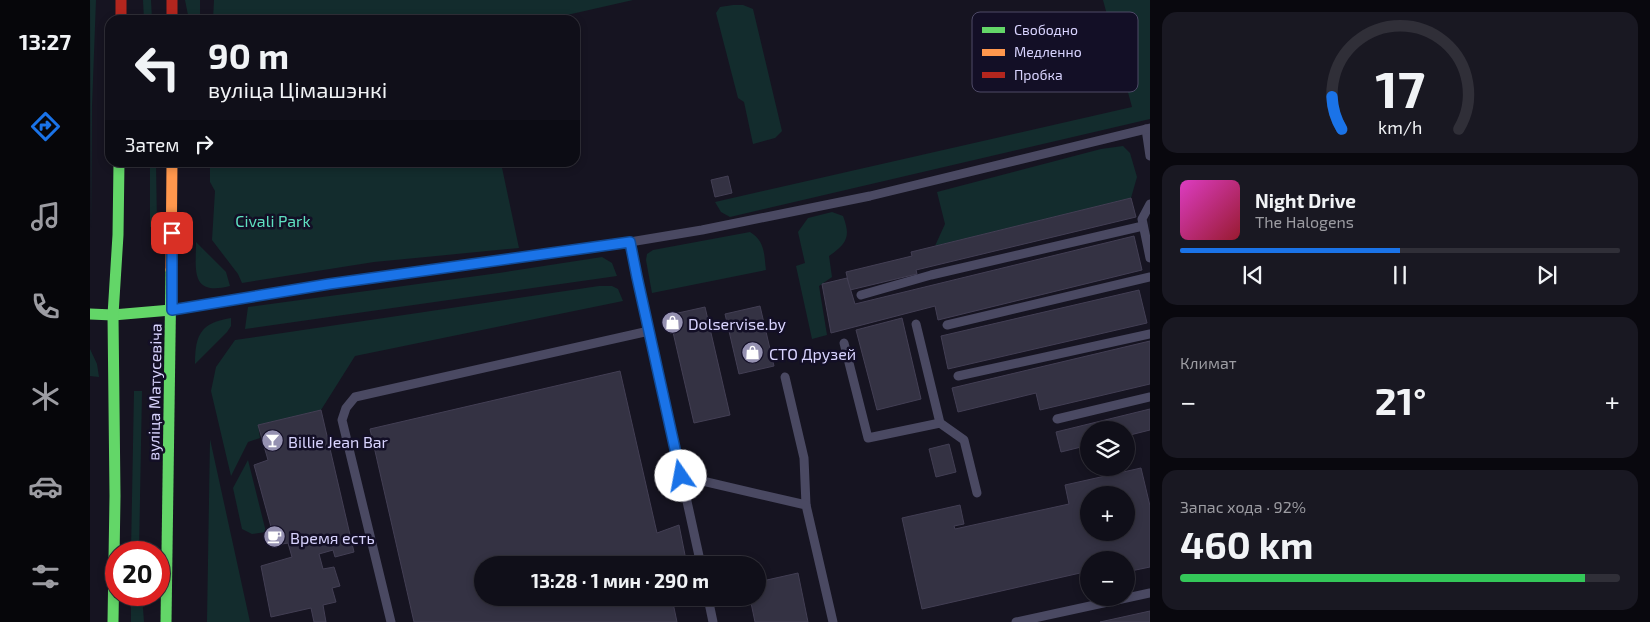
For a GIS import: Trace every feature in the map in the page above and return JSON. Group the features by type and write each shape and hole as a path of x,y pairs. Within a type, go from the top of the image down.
{"main road":[{"path":"121,0 121,15"},
{"path":"172,0 172,15"},
{"path":"113,622 115,496 113,315 118,235 119,167"},
{"name":"вуліца Матусевіча","path":"166,622 172,310 172,167"},
{"path":"90,314 113,315 172,310"}],"lane":[{"path":"172,310 329,284 630,242 702,230 870,196 1148,129 1150,156"},
{"path":"1150,204 1142,219 1150,258"},
{"path":"861,295 931,275 1143,226"},
{"path":"630,242 698,556"},
{"path":"947,325 1150,278"},
{"path":"916,324 940,423 964,440 977,492"},
{"path":"391,622 342,420 346,408 354,397 649,331"},
{"path":"958,376 1150,334"},
{"path":"844,344 868,438 940,423"},
{"path":"784,377 804,458 806,505 833,622"},
{"path":"1057,419 1150,397"},
{"path":"681,476 806,505"},
{"path":"1016,622 1150,593"},
{"path":"710,606 713,622"}],"green space":[{"path":"90,0 96,0 92,106 91,228"},
{"path":"143,0 151,0 152,15 144,15"},
{"path":"185,0 200,0 200,15 188,15"},
{"path":"214,0 633,0 567,15 213,15"},
{"path":"1103,0 1150,0 1150,119 730,217 721,212 715,202 1132,107 1128,92 1138,92 1138,12 1106,12"},
{"path":"743,5 753,9 782,131 775,138 753,144 744,102 738,98 716,13 720,7"},
{"path":"1123,146 1130,153 1137,177 1131,198 935,246 945,224 937,192 1101,149"},
{"path":"150,167 156,167 157,227 150,227"},
{"name":"Civali Park","path":"210,167 502,167 519,248 374,262 242,283 238,274 212,240 215,191 210,182"},
{"path":"832,212 843,216 847,234 840,247 829,256 832,277 819,286 827,335 812,339 796,266 805,263 798,232 808,218"},
{"path":"750,232 759,239 764,253 766,270 652,293 646,260 647,254 653,250"},
{"path":"196,242 226,272 230,286 217,288 202,284 196,271"},
{"path":"602,257 612,263 617,276 245,329 248,307"},
{"path":"599,286 612,286 618,289 623,301 355,356 321,410 258,425 260,438 248,442 231,476 211,391 216,367 235,340"},
{"path":"231,318 231,326 227,332 195,364 196,345 202,332 213,323"},
{"path":"90,349 97,364 99,377 90,376"},
{"path":"134,391 142,391 139,541 131,541"},
{"path":"210,439 250,622 207,622"},
{"path":"248,460 266,532 252,534 242,529 233,488"},
{"path":"131,606 143,606 144,622 131,622"}],"building":[{"path":"728,176 732,193 715,197 711,180"},
{"path":"1131,198 1136,217 916,270 917,274 850,290 846,272 912,256 911,252"},
{"path":"1134,236 1142,270 938,320 935,306 831,333 822,284 847,278 855,304"},
{"path":"1139,290 1147,323 948,369 941,336"},
{"path":"760,306 774,366 739,374 725,314"},
{"path":"705,307 730,415 694,423 669,315"},
{"path":"902,318 921,399 877,410 856,330"},
{"path":"1150,341 1150,384 1040,410 1036,393 958,412 952,388"},
{"path":"620,371 657,533 679,525 685,556 474,556 474,606 674,606 677,622 414,622 370,429"},
{"path":"1150,409 1150,430 1135,434 1135,421 1101,421"},
{"path":"321,410 354,552 335,557 333,550 319,554 323,569 334,567 340,586 332,588 336,602 323,605 326,622 314,622 311,608 271,617 261,566 292,557 288,543 276,545 254,465 268,460 258,425"},
{"path":"1080,426 1080,447 1061,452 1056,432"},
{"path":"949,444 956,472 936,477 929,449"},
{"path":"1141,468 1150,506 1150,567 1135,570 1135,551 1080,551 1080,573 922,609 902,518 960,505 964,524 954,526 955,529 1069,504 1065,485 1105,476 1135,476 1135,469"},
{"path":"798,573 808,622 755,622 752,606 766,606 766,580"},
{"path":"1150,611 1150,622 1100,622"}],"traffic: fast":[{"path":"113,622 115,496 113,315 118,235 119,167"},
{"path":"166,622 171,270"},
{"path":"90,314 113,315 171,310"}],"traffic: slow":[{"path":"171,270 172,167"}],"traffic: jam":[{"path":"121,0 121,15"},
{"path":"172,0 172,15"}],"place":[{"name":"Dolservise.by","path":"672,323"},
{"name":"СТО Друзей","path":"753,353"},
{"name":"Billie Jean Bar","path":"272,441"},
{"name":"Время есть","path":"274,537"}],"route":[{"path":"172,233 172,310 329,284 630,242 681,476"}]}
